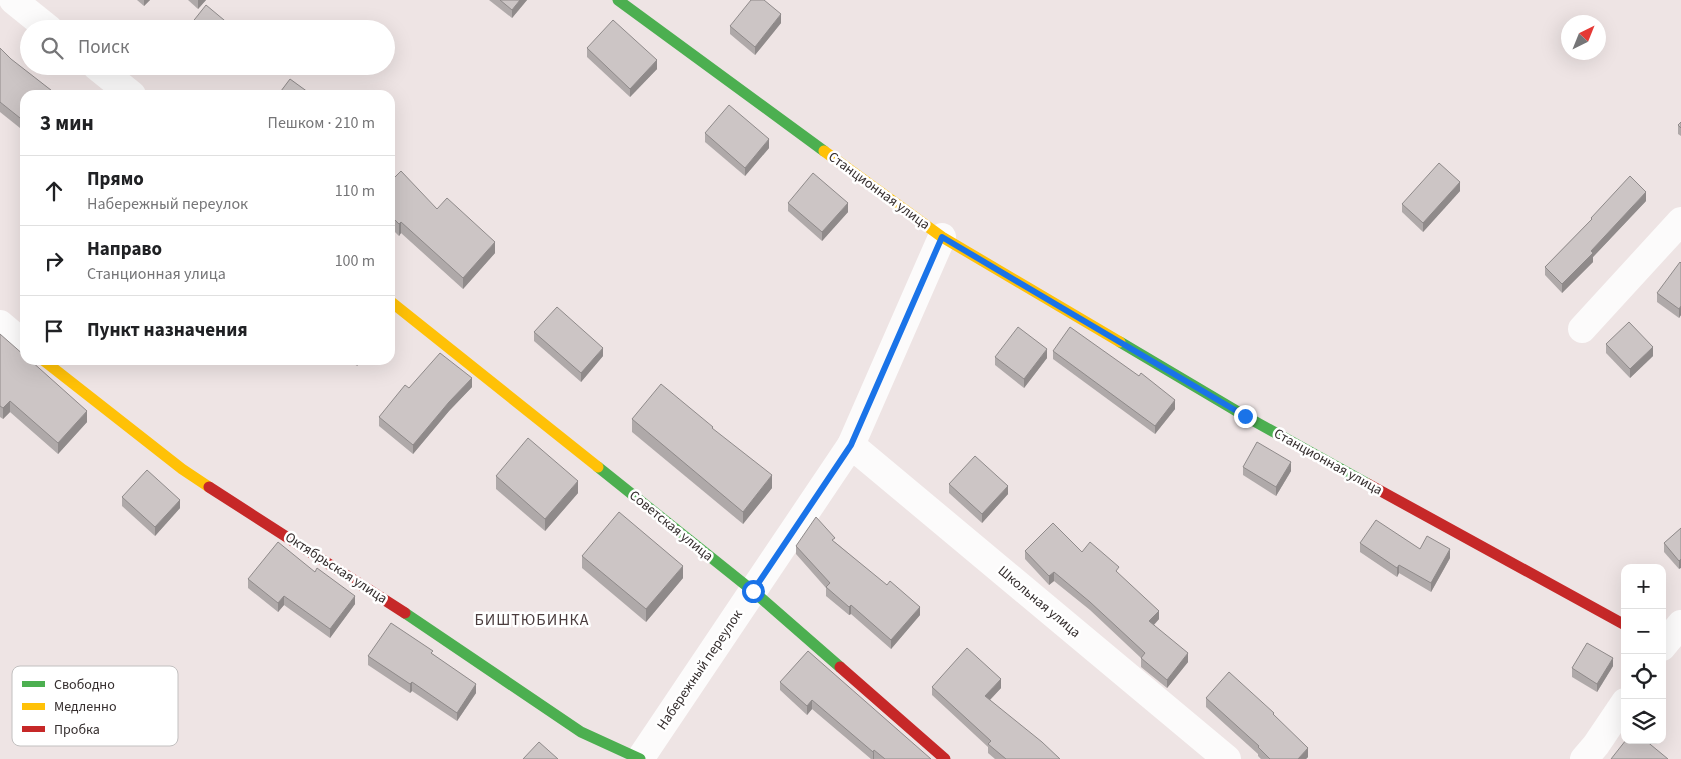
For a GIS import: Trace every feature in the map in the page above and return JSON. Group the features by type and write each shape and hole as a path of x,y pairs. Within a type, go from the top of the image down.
{"street":[{"path":"13,0 38,20"},
{"name":"Станционная улица","path":"618,0 942,237 1245,416 1621,623"},
{"path":"107,75 126,90"},
{"path":"1582,329 1681,221"},
{"name":"Набережный переулок","path":"640,759 851,445 942,237"},
{"name":"Советская улица","path":"395,305 753,591 945,759"},
{"path":"0,324 20,341"},
{"name":"Октябрьская улица","path":"49,365 182,469 430,629 581,732 640,759"},
{"name":"Школьная улица","path":"851,445 1227,759"},
{"path":"1666,641 1681,624"},
{"path":"1666,648 1681,656"},
{"path":"1584,759 1596,745 1621,708"}],"building":[{"path":"500,0 520,0 512,10"},
{"path":"751,0 764,0 781,14 755,47 730,26"},
{"path":"206,5 224,20 194,20"},
{"path":"613,20 657,60 630,89 587,48"},
{"path":"0,48 20,66 20,75 32,75 51,90 20,90 20,118 0,102"},
{"path":"290,79 305,90 282,90"},
{"path":"729,105 769,139 745,168 705,133"},
{"path":"1439,163 1460,182 1423,223 1402,204"},
{"path":"401,171 437,209 447,198 495,242 463,278 401,222 399,224 395,220 395,177"},
{"path":"813,173 848,203 822,232 788,203"},
{"path":"1630,176 1646,192 1591,251 1593,253 1562,284 1545,267 1592,219"},
{"path":"1680,262 1681,306 1679,309 1657,293"},
{"path":"557,307 603,348 581,373 534,332"},
{"path":"1629,322 1653,347 1630,369 1606,344"},
{"path":"1018,327 1047,349 1024,379 995,357"},
{"path":"1070,327 1139,376 1141,373 1175,400 1155,426 1053,351"},
{"path":"0,334 20,352 20,365 36,365 87,411 58,443 10,401 3,408 0,406"},
{"path":"440,353 472,378 413,445 379,417 405,385 409,388"},
{"path":"661,384 712,428 772,475 743,512 632,419"},
{"path":"528,438 578,481 545,519 496,476"},
{"path":"1257,442 1291,462 1276,487 1243,467"},
{"path":"975,456 1008,486 982,514 949,484"},
{"path":"147,470 180,500 155,527 122,497"},
{"path":"619,512 683,566 646,609 582,556"},
{"path":"816,517 835,538 832,540 887,585 890,581 920,607 891,640 851,605 849,607 826,587 830,583 796,546"},
{"path":"1376,520 1420,549 1427,536 1450,549 1431,583 1399,565 1397,568 1360,543"},
{"path":"1053,523 1082,552 1090,542 1119,567 1116,571 1159,611 1149,621 1188,653 1167,680 1141,658 1145,653 1090,602 1054,572 1049,576 1025,551"},
{"path":"1681,528 1681,559 1679,561 1664,543"},
{"path":"278,542 315,572 317,568 355,596 330,629 284,596 278,603 248,579"},
{"path":"391,623 433,651 431,653 476,684 457,713 412,682 410,684 368,656"},
{"path":"1587,643 1613,658 1597,684 1572,668"},
{"path":"967,648 1001,679 985,696 1060,759 1006,759 988,744 991,741 932,687"},
{"path":"808,651 931,759 885,759 874,750 873,752 812,700 807,706 780,682"},
{"path":"1229,672 1274,713 1308,748 1298,759 1270,759 1259,746 1206,698"},
{"path":"539,742 558,759 523,759"},
{"path":"1623,744 1650,744 1668,759 1611,759"}],"traffic: fast":[{"path":"618,0 824,151"},
{"path":"1120,342 1245,416 1368,484"},
{"path":"598,467 753,591 840,667"},
{"path":"405,613 581,732 640,759"}],"traffic: slow":[{"path":"824,151 942,237 1120,342"},
{"path":"395,305 598,467"},
{"path":"49,365 182,469 209,487"}],"traffic: jam":[{"path":"1368,484 1621,623"},
{"path":"209,487 405,613"},
{"path":"840,667 945,759"}],"district":[{"name":"БИШТЮБИНКА","path":"532,620"}],"route":[{"path":"753,591 851,445 942,237 1245,416"}]}
